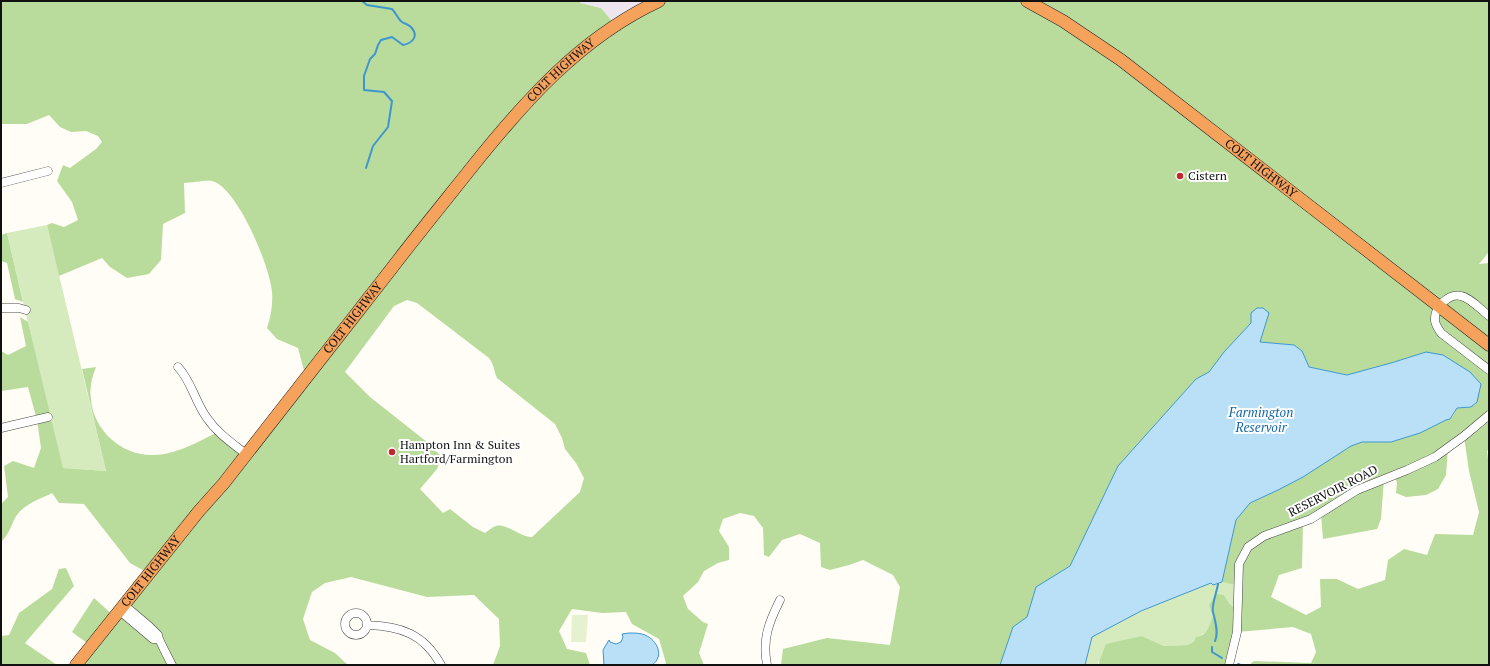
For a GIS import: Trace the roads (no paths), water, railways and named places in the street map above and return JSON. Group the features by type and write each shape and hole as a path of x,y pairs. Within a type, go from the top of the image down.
{"highway":[{"name":"COLT HIGHWAY","path":"76,665 246,454 515,114 546,82 579,52 616,26 659,1"},
{"name":"COLT HIGHWAY","path":"1027,1 1063,21 1121,60 1489,345"}],"street":[{"path":"1,183 48,171"},
{"path":"1489,316 1467,299 1455,295 1446,299 1436,312 1435,318 1437,328 1441,332 1489,370"},
{"path":"1,308 19,308 26,310"},
{"path":"178,367 188,380 207,418 218,432 246,454"},
{"name":"RESERVOIR ROAD","path":"1229,665 1237,628 1239,564 1248,547 1264,536 1311,519 1357,490 1435,457 1464,436 1489,414"},
{"path":"1,428 48,417"},
{"path":"767,665 765,651 767,633 769,624 780,600"},
{"path":"122,608 153,639 158,639 163,645 172,665"},
{"path":"367,625 382,626 408,632 419,638 430,648 441,665"}],"water":[{"name":"Farmington Reservoir","path":"1257,308 1263,308 1269,313 1260,342 1294,345 1302,351 1309,367 1347,375 1426,352 1443,355 1470,372 1481,384 1477,402 1471,407 1457,408 1450,419 1420,433 1391,442 1362,442 1351,446 1303,477 1250,503 1236,520 1222,582 1213,585 1211,583 1141,611 1092,637 1085,665 1000,665 1013,627 1027,617 1036,587 1070,566 1118,466 1196,379 1209,372 1224,352 1251,323 1251,313"},
{"path":"622,634 643,634 649,637 656,644 659,653 656,661 652,665 604,665 603,650 609,640 610,642 616,644 621,642 623,637"}],"waterway":[{"path":"362,1 367,5 392,9 401,21 409,25 415,33 414,39 410,43 403,45 392,37 381,40 375,54 370,59 364,76 364,90 384,92 392,101 388,127 373,146 366,168"},
{"path":"1215,641 1217,630 1213,603 1218,584"},
{"path":"1212,647 1212,652 1222,658"}],"place":[{"name":"Cistern","path":"1180,176"},
{"name":"Hampton Inn & Suites Hartford/Farmington","path":"392,452"}]}
